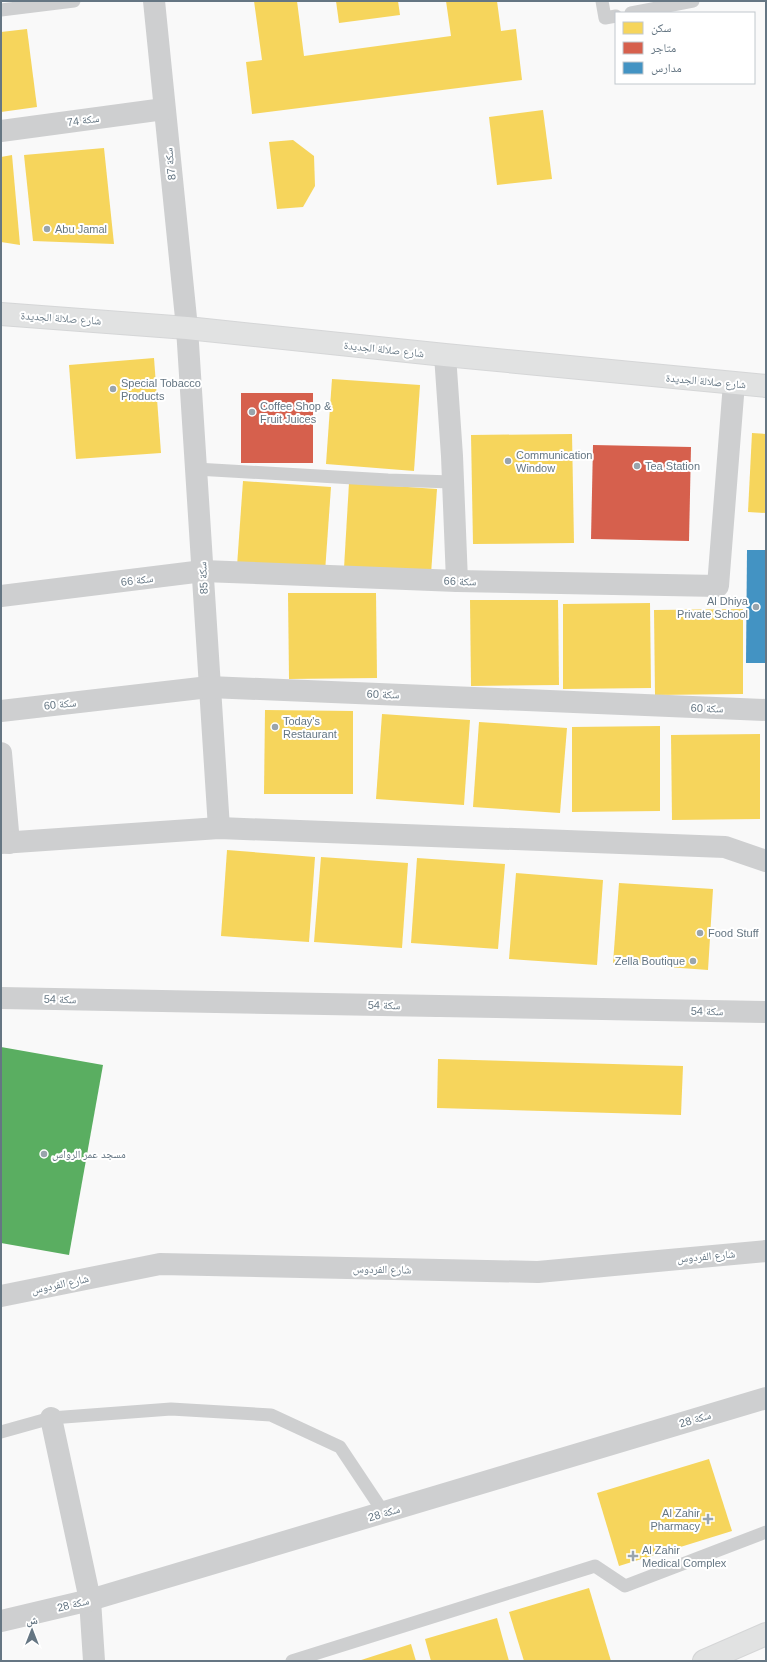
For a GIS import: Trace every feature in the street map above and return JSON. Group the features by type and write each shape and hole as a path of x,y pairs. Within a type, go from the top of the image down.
{"street":[{"name":"سكة 87","path":"154,1 187,328"},
{"name":"سكة 74","path":"1,131 164,109"},
{"name":"شارع صلالة الجديدة","path":"1,314 187,328 766,386"},
{"name":"سكة 85","path":"187,328 219,828"},
{"path":"445,355 453,482 457,581"},
{"name":"سكة 66","path":"1,596 203,572 457,581 718,586 734,383"},
{"name":"سكة 60","path":"1,711 209,687 766,710"},
{"path":"1,753 5,843 219,828 725,847 766,861"},
{"name":"سكة 54","path":"1,998 766,1012"},
{"name":"شارع الفردوس","path":"1,1296 160,1264 538,1272 766,1251"},
{"name":"سكة 28","path":"1,1621 90,1600 766,1398"},
{"path":"51,1418 90,1600 94,1661"},
{"path":"704,1661 766,1634"}],"lane":[{"path":"1,10 74,1"},
{"path":"602,1 605,18 615,16"},
{"path":"636,12 693,1"},
{"path":"196,469 453,482"},
{"path":"1,1432 51,1418 171,1409 271,1415 340,1447 384,1513"},
{"path":"292,1661 595,1566 625,1586 766,1532"}],"building: سكن":[{"path":"254,1 297,1 304,56 451,36 446,1 497,1 501,31 516,29 522,80 252,114 246,62 262,60"},
{"path":"336,1 398,1 400,15 339,23"},
{"path":"27,29 37,107 1,112 1,32"},
{"path":"543,110 552,179 497,185 489,117"},
{"path":"293,140 314,156 315,186 303,207 277,209 269,142"},
{"path":"104,148 114,244 33,241 24,155"},
{"path":"12,155 20,245 1,242 1,157"},
{"path":"154,358 161,453 76,459 69,365"},
{"path":"332,379 420,385 414,471 326,464"},
{"path":"752,433 766,434 766,513 748,512"},
{"path":"572,434 574,543 473,544 471,435"},
{"path":"243,481 331,487 325,572 237,566"},
{"path":"349,483 437,489 431,574 344,568"},
{"path":"288,593 376,593 377,678 289,679"},
{"path":"470,600 558,600 559,685 471,686"},
{"path":"650,603 651,688 563,689 563,604"},
{"path":"743,609 743,694 655,695 654,610"},
{"path":"265,710 353,711 353,794 264,794"},
{"path":"382,714 470,720 464,805 376,799"},
{"path":"479,722 567,728 560,813 473,807"},
{"path":"660,726 660,811 572,812 572,727"},
{"path":"760,734 760,819 672,820 671,735"},
{"path":"227,850 315,857 309,942 221,936"},
{"path":"321,857 408,863 402,948 314,942"},
{"path":"417,858 505,864 498,949 411,943"},
{"path":"516,873 603,880 597,965 509,959"},
{"path":"619,883 713,889 708,970 613,963"},
{"path":"438,1059 683,1066 681,1115 437,1108"},
{"path":"709,1459 732,1531 619,1566 597,1493"},
{"path":"589,1588 611,1661 524,1661 509,1612"},
{"path":"497,1618 509,1661 431,1661 425,1639"},
{"path":"411,1644 416,1661 358,1661"}],"building: متاجر":[{"path":"241,393 313,393 313,463 241,463"},
{"path":"593,445 691,447 689,541 591,539"}],"building: مدارس":[{"name":"Al Dhiya Private School","path":"747,550 766,550 766,663 746,663"}],"building: مرافق عامة":[{"name":"مسجد عمر الرواس","path":"1,1047 103,1065 69,1255 1,1243"}],"place":[{"name":"Abu Jamal","path":"47,229"},
{"name":"Special Tobacco Products","path":"113,389"},
{"name":"Coffee Shop & Fruit Juices","path":"252,412"},
{"name":"Communication Window","path":"508,461"},
{"name":"Tea Station","path":"637,466"},
{"name":"Al Dhiya Private School","path":"756,607"},
{"name":"Today's Restaurant","path":"275,727"},
{"name":"Food Stuff","path":"700,933"},
{"name":"Zella Boutique","path":"693,961"},
{"name":"مسجد عمر الرواس","path":"44,1154"},
{"name":"Al Zahir Pharmacy","path":"708,1519"},
{"name":"Al Zahir Medical Complex","path":"633,1556"}]}
